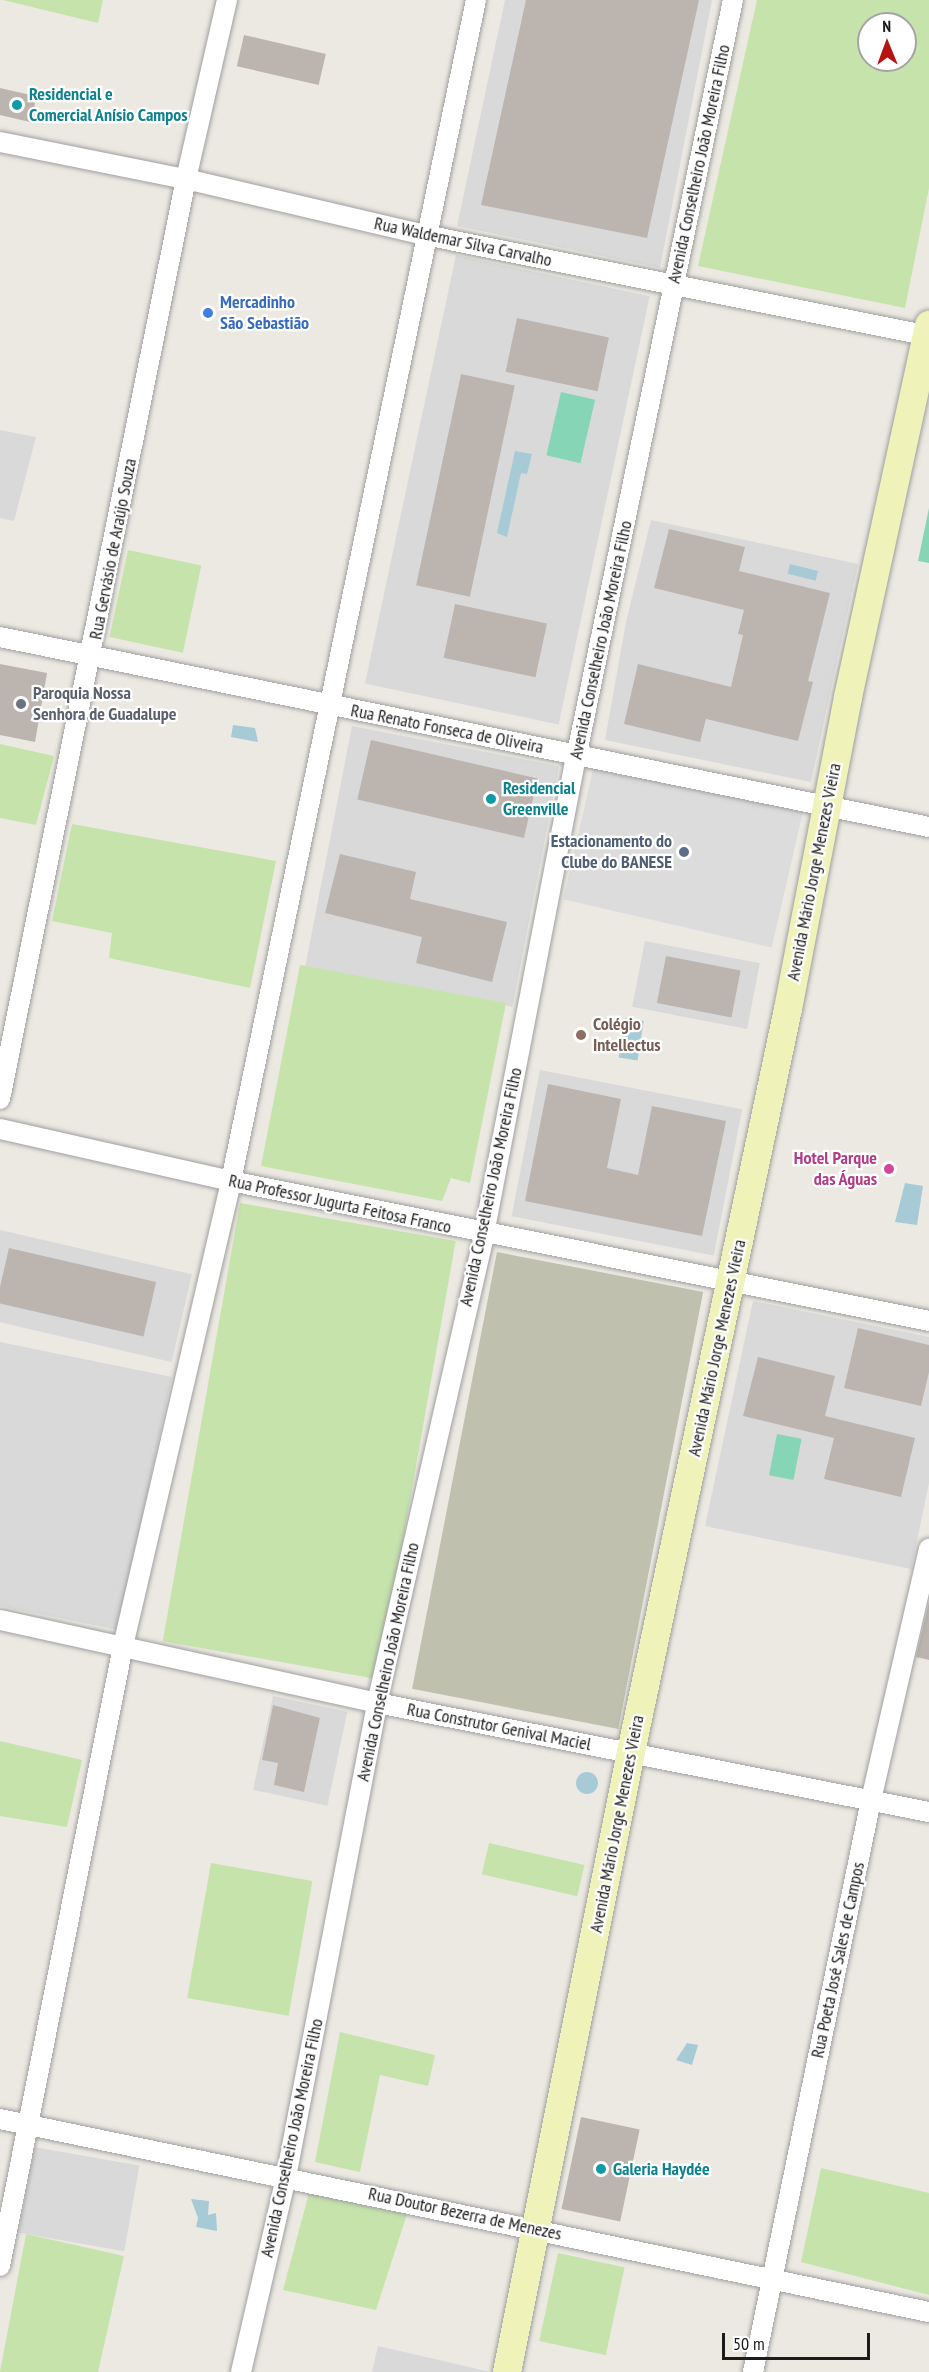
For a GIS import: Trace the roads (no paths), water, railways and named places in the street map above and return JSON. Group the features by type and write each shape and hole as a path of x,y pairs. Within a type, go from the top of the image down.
{"street":[{"name":"Rua Gervásio de Araújo Souza","path":"0,1099 92,657 186,179 227,0"},
{"path":"0,2266 123,1646 231,1181 327,706 476,0"},
{"name":"Avenida Conselheiro João Moreira Filho","path":"242,2372 286,2177 377,1703 484,1234 577,753 733,0"},
{"name":"Rua Waldemar Silva Carvalho","path":"0,142 186,179 425,236 674,286 928,332"},
{"name":"Avenida Mário Jorge Menezes Vieira","path":"507,2372 631,1752 732,1282 828,806 928,332"},
{"name":"Rua Renato Fonseca de Oliveira","path":"0,637 327,706 577,753 929,827"},
{"name":"Rua Professor Jugurta Feitosa Franco","path":"0,1129 231,1181 484,1234 929,1322"},
{"name":"Rua Poeta José Sales de Campos","path":"753,2372 871,1800 929,1549"},
{"name":"Rua Construtor Genival Maciel","path":"0,1620 377,1703 929,1812"},
{"name":"Rua Doutor Bezerra de Menezes","path":"0,2119 773,2277 929,2312"}],"water":[{"path":"515,451 532,454 527,474 521,473 507,537 497,533"},
{"path":"790,564 818,571 816,581 788,574"},
{"path":"233,725 255,728 258,742 231,737"},
{"path":"625,1018 644,1021 638,1060 619,1058"},
{"path":"905,1183 923,1186 917,1225 895,1222"},
{"path":"587,1772 595,1775 598,1783 595,1791 587,1794 579,1791 576,1783 579,1775"},
{"path":"687,2043 698,2045 692,2065 676,2060"},
{"path":"191,2199 209,2201 208,2215 216,2213 217,2231 196,2227 198,2218"}],"place":[{"name":"Residencial e Comercial Anísio Campos","path":"17,105"},
{"name":"Mercadinho São Sebastião","path":"208,313"},
{"name":"Paroquia Nossa Senhora de Guadalupe","path":"21,704"},
{"name":"Residencial Greenville","path":"491,799"},
{"name":"Estacionamento do Clube do BANESE","path":"684,852"},
{"name":"Colégio Intellectus","path":"581,1035"},
{"name":"Hotel Parque das Águas","path":"889,1169"},
{"name":"Galeria Haydée","path":"601,2169"}]}
